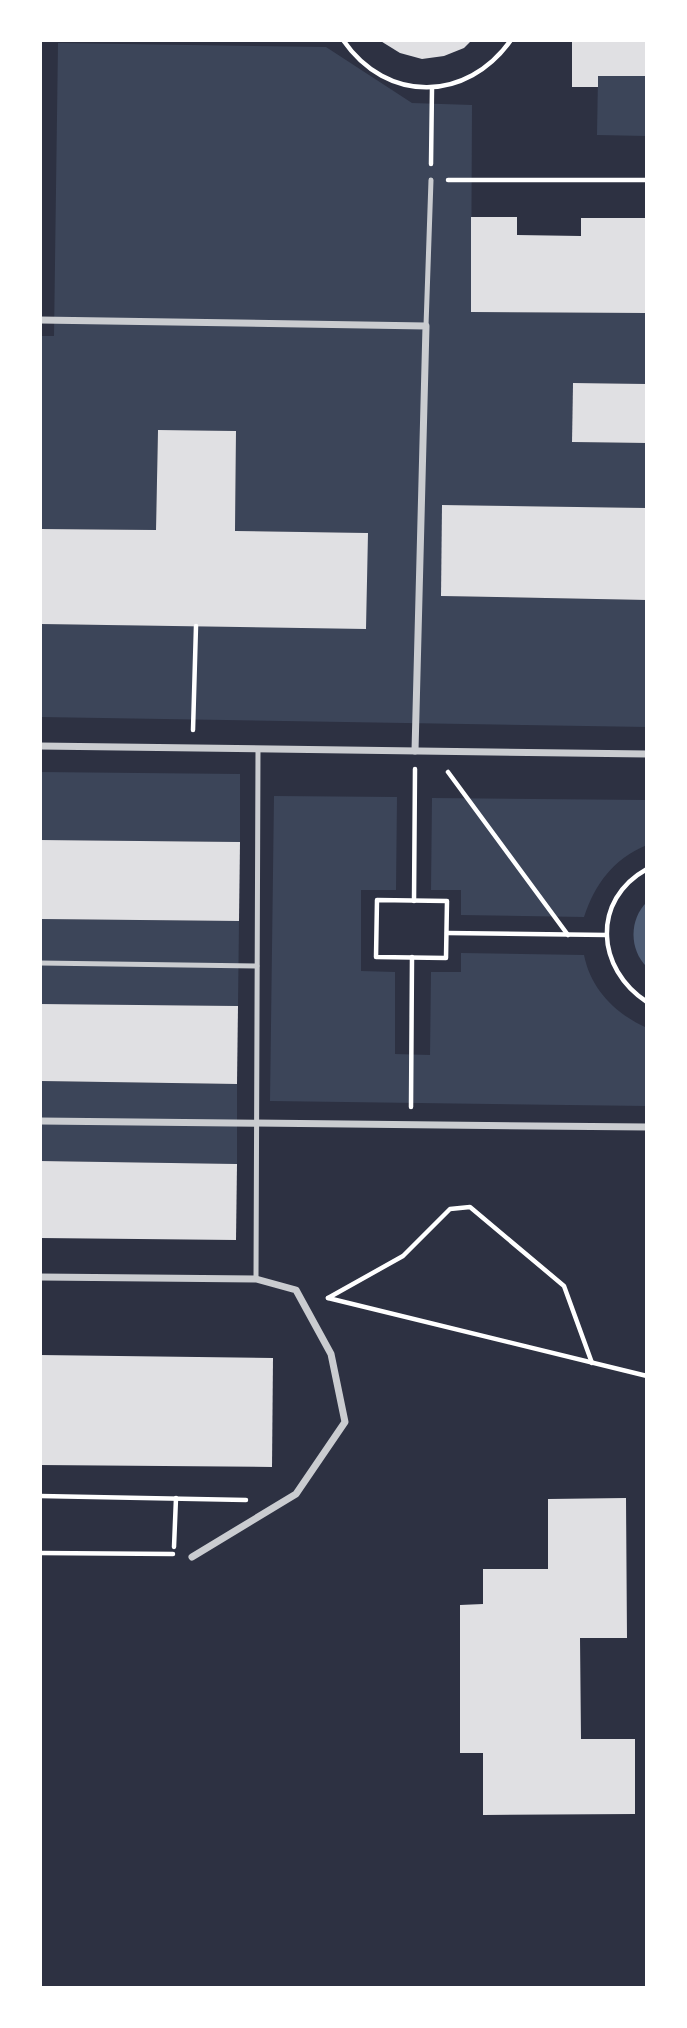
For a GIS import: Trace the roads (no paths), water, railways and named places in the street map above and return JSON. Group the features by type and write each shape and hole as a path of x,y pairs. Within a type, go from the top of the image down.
{"street":[{"path":"40,320 426,326 415,751"},
{"path":"40,746 647,754"},
{"path":"40,1121 647,1127"},
{"path":"40,1277 256,1279 296,1290 331,1354 345,1422 296,1494 192,1557"}],"lane":[{"path":"426,326 431,180"},
{"path":"256,1279 258,749"},
{"path":"40,964 257,966"}]}
